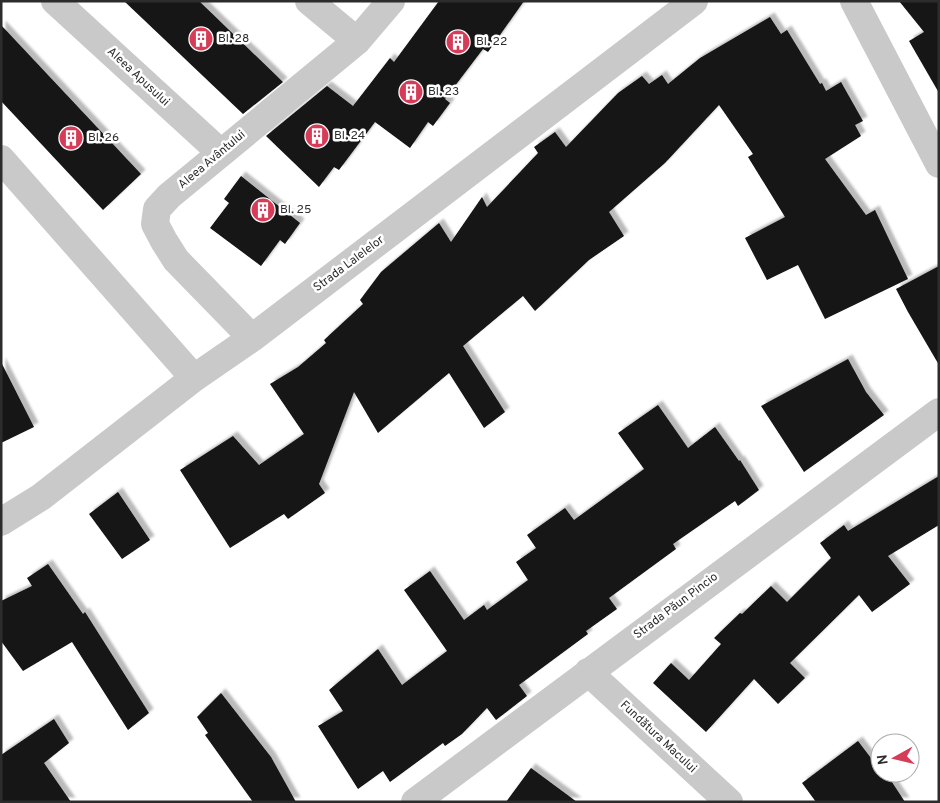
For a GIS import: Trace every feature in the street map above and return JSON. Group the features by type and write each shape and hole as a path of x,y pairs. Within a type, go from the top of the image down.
{"street":[{"name":"Aleea Apusului","path":"55,1 221,154"},
{"path":"310,1 357,41"},
{"name":"Aleea Avântului","path":"252,338 176,260 155,224 157,209 169,196 357,41 391,1"},
{"name":"Strada Lalelelor","path":"1,522 41,497 194,378 252,338 694,1"},
{"path":"854,1 939,164"},
{"path":"1,159 194,378"},
{"name":"Strada Păun Pincio","path":"414,802 939,412"},
{"name":"Fundătura Macului","path":"588,672 729,802"}],"building":[{"name":"Bl. 28","path":"124,1 199,1 283,82 243,114"},
{"path":"439,1 524,1 488,52 483,49 445,99 450,103 433,126 428,122 410,148 375,122 339,170 334,167 319,187 266,136 327,86 353,106 390,58 394,62"},
{"path":"899,1 939,1 939,93 909,41 924,32"},
{"path":"770,17 781,34 787,30 826,91 841,82 863,121 855,125 861,136 825,159 866,215 875,210 908,279 825,319 798,265 767,280 745,238 785,217 748,157 753,154 719,105 665,163 609,212 624,236 589,260 535,311 523,296 463,346 505,412 484,428 449,373 378,433 354,392 319,484 325,493 288,519 284,514 230,548 180,470 233,436 259,465 304,434 270,384 298,367 326,343 324,340 363,304 360,300 381,272 439,223 451,242 482,197 487,207 538,153 534,147 555,132 566,147 618,93 642,76 649,84 662,75 668,84 700,58"},
{"name":"Bl. 26","path":"1,25 141,174 103,210 1,101"},
{"name":"Bl. 25","path":"241,176 300,223 285,244 280,240 261,266 210,228 229,203 224,199"},
{"path":"939,266 939,365 896,289"},
{"path":"848,359 866,392 884,415 804,472 761,406"},
{"path":"1,362 34,427 1,443"},
{"path":"658,405 688,448 715,427 740,460 759,490 738,506 735,501 673,544 676,549 609,598 617,609 586,631 588,634 519,685 527,696 496,720 487,708 462,734 445,746 443,743 390,782 383,771 358,789 318,726 343,711 329,690 378,649 402,685 447,651 404,590 430,571 464,620 484,605 487,610 528,580 516,562 536,548 527,535 565,508 574,520 644,469 618,433"},
{"path":"939,476 939,525 888,556 910,584 872,612 859,595 790,663 805,678 778,704 754,679 706,732 653,683 671,663 689,680 721,644 714,638 771,586 787,602 831,558 820,543 844,525 848,531"},
{"path":"118,492 150,540 122,559 89,514"},
{"path":"48,564 83,614 85,612 149,713 128,730 72,642 23,671 1,641 1,601 32,586 27,578"},
{"path":"221,693 271,757 296,802 253,802 205,735 208,733 197,717"},
{"path":"54,719 69,743 44,763 71,802 1,802 1,755"},
{"path":"858,741 870,757 870,783 893,783 905,802 816,802 802,783"},
{"path":"531,768 577,802 506,802"}],"place":[{"name":"Bl. 28","path":"201,39"},
{"name":"Bl. 22","path":"458,42"},
{"name":"Bl. 23","path":"411,92"},
{"name":"Bl. 24","path":"317,136"},
{"name":"Bl. 26","path":"71,138"},
{"name":"Bl. 25","path":"263,210"}]}
